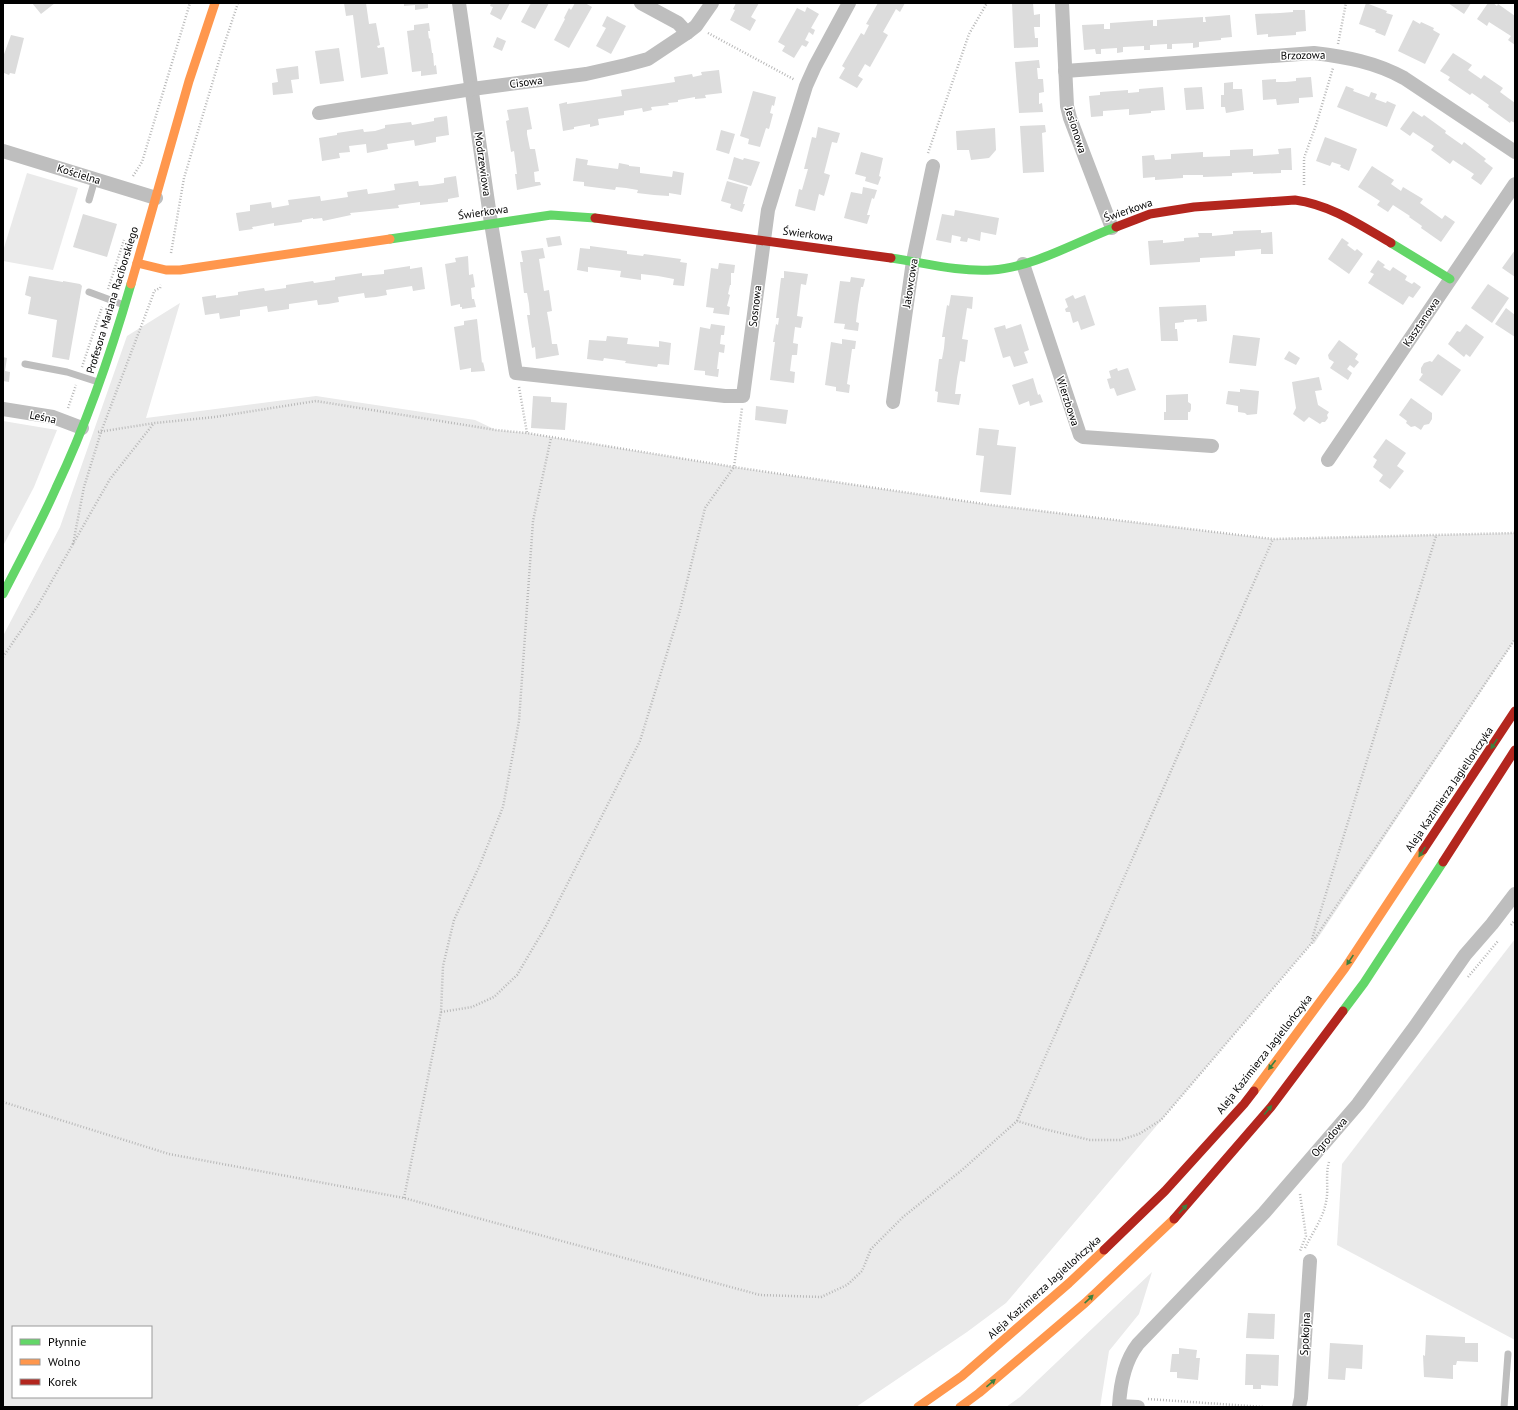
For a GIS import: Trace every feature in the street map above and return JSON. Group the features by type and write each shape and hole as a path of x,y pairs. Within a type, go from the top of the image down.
{"main road":[{"name":"Profesora Mariana Raciborskiego","path":"3,594 56,489 82,428 99,382 137,264 189,81 215,3"},
{"name":"Świerkowa","path":"137,264 166,270 180,270 551,215 588,217 763,240 961,269 992,270 1023,264 1052,254 1112,228 1150,214 1180,209 1295,200 1332,209 1346,216 1450,279"},
{"name":"Aleja Kazimierza Jagiellończyka","path":"918,1407 962,1376 1069,1283 1165,1191 1244,1104 1345,968 1515,711"},
{"path":"960,1407 979,1393 1085,1303 1182,1211 1271,1108 1364,983 1515,750"}],"street":[{"name":"Modrzewiowa","path":"459,3 491,223 516,373"},
{"path":"642,3 691,29"},
{"name":"Cisowa","path":"319,113 472,89 586,74 648,59 691,29 712,3"},
{"name":"Sosnowa","path":"516,373 725,396 743,396 768,210 806,86 815,66 849,3"},
{"name":"Jesionowa","path":"1062,3 1067,106 1070,118 1112,228"},
{"name":"Brzozowa","path":"1065,71 1314,53 1355,59 1389,70 1515,152"},
{"name":"Kościelna","path":"3,151 156,198"},
{"name":"Jałowcowa","path":"893,402 930,160"},
{"name":"Kasztanowa","path":"1328,460 1515,184"},
{"name":"Wierzbowa","path":"1023,264 1080,435 1083,437 1212,446"},
{"name":"Leśna","path":"3,410 53,417 82,428"},
{"name":"Ogrodowa","path":"1119,1407 1122,1384 1127,1365 1138,1344 1264,1213 1358,1104 1465,955 1492,924 1515,894"},
{"name":"Spokojna","path":"1299,1407 1301,1398 1306,1257"},
{"path":"1119,1407 1139,1403"}],"lane":[{"path":"89,200 95,179"},
{"path":"89,292 124,305"},
{"path":"25,364 67,372 99,382"},
{"path":"1504,1407 1508,1354"}],"path":[{"path":"128,189 130,180 142,162 190,3"},
{"path":"73,544 84,487 101,432 154,291 160,288 170,260 184,178 221,54 238,3"},
{"path":"930,160 969,34 987,3"},
{"path":"1304,201 1304,158 1316,125 1336,56 1346,3"},
{"path":"691,29 806,86"},
{"path":"53,417 55,410 63,411 69,407 125,238"},
{"path":"516,373 527,433"},
{"path":"82,428 101,432 155,423 215,417 316,401 496,430 527,433 734,468 991,505 1273,539 1515,533"},
{"path":"440,1012 472,1007 494,997 517,975 546,926 640,741 679,614 705,508 734,468 742,415"},
{"path":"3,657 37,607 110,479 155,423"},
{"path":"404,1198 440,1012 443,966 454,920 479,867 502,807 519,721 533,521 551,438"},
{"path":"1311,944 1436,536"},
{"path":"3,1102 169,1154 404,1198 760,1295 821,1297 847,1285 862,1271 871,1249 902,1217 962,1170 1017,1120 1273,539"},
{"path":"1017,1120 1044,1129 1090,1140 1120,1140 1139,1134 1161,1120 1311,944 1515,639"},
{"path":"1306,1257 1324,1211 1327,1199 1327,1174 1329,1162"},
{"path":"1300,1196 1306,1236 1300,1250"},
{"path":"1139,1403 1264,1407"}],"shaded area":[{"path":"27,173 78,188 53,270 3,261 3,251"},
{"path":"180,303 146,418 316,396 475,420 496,430 527,433 734,467 991,505 1273,539 1515,533 1515,640 1314,944 1311,944 1006,1303 967,1332 856,1407 3,1407 3,636 60,527 127,336"},
{"path":"3,421 57,430 34,487 3,546"},
{"path":"1515,939 1515,1340 1337,1245 1342,1164"},
{"path":"1152,1272 1139,1314 1109,1351 1100,1407 1006,1407 1020,1397"}],"building":[{"path":"32,3 55,3 41,14"},
{"path":"344,3 366,3 369,24 376,23 380,45 377,46 378,48 384,47 388,74 361,78 353,15 346,16"},
{"path":"404,3 428,3 428,8 415,10 415,5 404,6"},
{"path":"491,3 510,3 501,20 490,14 493,7 490,6"},
{"path":"531,3 549,3 535,29 521,22"},
{"path":"575,3 585,3 592,7 569,48 554,40 569,8 571,10"},
{"path":"736,3 759,3 751,17 756,20 750,31 730,20 735,10 733,9"},
{"path":"878,3 905,3 900,12 896,9 883,32 888,35 870,67 865,64 858,76 863,79 857,88 839,78 845,68 842,66 861,33 864,35 869,25 866,24"},
{"path":"1012,3 1033,3 1034,15 1040,14 1040,27 1034,27 1035,38 1038,38 1038,47 1014,48"},
{"path":"1366,3 1387,11 1386,13 1393,15 1385,36 1375,32 1376,30 1359,24"},
{"path":"1448,3 1471,3 1464,14"},
{"path":"1488,3 1493,3 1497,6 1498,4 1515,16 1515,45 1508,40 1511,36 1489,22 1487,26 1477,19"},
{"path":"807,7 819,14 811,28 815,30 813,35 809,32 805,40 809,42 806,47 802,45 794,58 782,51 785,46 778,42 797,8 805,12"},
{"path":"1293,10 1305,10 1306,31 1296,32 1296,35 1268,37 1268,34 1257,35 1255,14 1293,12"},
{"path":"1230,15 1232,37 1221,38 1221,40 1199,42 1199,47 1193,48 1193,43 1172,44 1172,49 1167,49 1167,44 1150,45 1150,50 1144,50 1144,46 1123,47 1123,52 1117,53 1117,48 1101,49 1101,54 1096,54 1095,49 1084,50 1082,25 1104,24 1104,29 1110,29 1110,23 1153,20 1153,26 1157,26 1157,20 1203,17 1203,22 1206,22 1205,17"},
{"path":"607,16 626,26 611,54 596,46 606,28 602,26"},
{"path":"1413,20 1420,24 1421,22 1434,28 1433,30 1440,34 1425,64 1398,51"},
{"path":"429,23 429,39 430,38 434,66 436,65 437,74 421,76 421,71 412,72 407,31 414,30 414,25"},
{"path":"11,35 24,38 15,74 10,73 9,75 4,73 3,57"},
{"path":"497,37 506,41 502,51 493,47"},
{"path":"339,48 344,81 320,84 315,51"},
{"path":"1453,53 1472,65 1468,70 1481,79 1484,75 1503,88 1500,92 1515,103 1515,123 1511,121 1510,123 1472,93 1470,95 1448,80 1450,77 1440,71"},
{"path":"1039,60 1040,68 1037,68 1038,79 1043,79 1044,92 1039,93 1039,104 1042,103 1043,112 1019,113 1015,62"},
{"path":"298,66 299,79 291,80 293,93 273,95 272,83 278,82 276,69"},
{"path":"719,70 722,93 705,95 706,98 695,99 695,97 678,100 678,102 668,103 669,105 651,107 652,110 643,112 642,108 624,111 624,115 598,119 599,125 590,127 590,124 563,131 559,104 622,96 621,90 675,82 674,77 692,74 693,77 702,75 701,72"},
{"path":"1311,77 1313,97 1299,98 1299,103 1277,105 1276,99 1263,100 1262,80 1276,79 1276,82 1286,82 1296,81 1296,78"},
{"path":"1233,82 1233,89 1242,89 1244,110 1226,113 1225,107 1221,107 1221,95 1224,95 1224,83"},
{"path":"1346,86 1354,89 1353,91 1369,97 1371,92 1377,94 1375,99 1386,103 1387,101 1396,105 1387,127 1337,107"},
{"path":"1163,87 1165,110 1129,115 1129,109 1103,111 1103,116 1091,117 1089,96 1100,95 1100,92 1128,90 1128,93 1139,92 1139,89"},
{"path":"1202,87 1204,109 1186,110 1184,88"},
{"path":"753,91 776,97 774,106 772,105 770,113 773,114 769,129 766,128 760,147 748,144 749,139 740,136"},
{"path":"528,107 532,129 527,130 527,134 530,149 535,149 539,171 534,172 535,182 540,182 541,185 517,190 515,174 517,174 514,151 511,152 506,121 509,120 507,110"},
{"path":"1413,111 1422,117 1424,115 1446,131 1445,133 1462,145 1464,142 1486,159 1484,161 1493,168 1481,185 1471,178 1474,174 1453,160 1450,164 1431,150 1434,146 1413,132 1410,136 1400,129"},
{"path":"447,116 449,135 436,137 436,142 415,146 414,140 387,144 388,149 367,153 366,144 349,146 350,152 339,153 340,158 322,161 319,138 337,135 337,133 363,129 364,132 375,131 385,128 385,125 411,122 412,125 434,121 434,118"},
{"path":"1045,125 1046,132 1042,133 1044,172 1023,173 1020,126"},
{"path":"818,127 840,133 837,143 832,142 824,173 830,175 824,196 819,194 815,211 795,206 799,189 802,190 808,169 804,169 812,137 816,138"},
{"path":"995,128 996,150 989,158 971,160 969,150 957,150 956,131"},
{"path":"721,130 735,134 729,154 716,150"},
{"path":"1325,137 1357,149 1349,171 1340,167 1341,165 1332,162 1330,166 1316,161"},
{"path":"1291,148 1292,170 1281,170 1281,173 1232,173 1232,176 1203,177 1203,175 1183,175 1183,178 1155,180 1155,177 1143,178 1142,156 1154,155 1155,160 1171,159 1171,154 1203,152 1203,157 1230,156 1230,150 1253,149 1253,156 1279,154 1278,149"},
{"path":"861,152 883,158 879,176 881,177 878,185 865,181 866,177 855,174"},
{"path":"734,157 743,160 744,158 760,162 751,186 728,179"},
{"path":"576,158 588,160 587,165 618,169 619,163 640,167 640,173 672,177 673,171 684,173 681,195 669,193 669,196 654,195 637,193 638,190 626,188 616,187 615,190 584,186 584,182 573,181"},
{"path":"1372,166 1394,180 1391,184 1401,191 1403,187 1423,199 1420,203 1442,219 1445,215 1455,222 1441,242 1421,228 1422,226 1409,217 1410,216 1393,205 1388,212 1377,205 1380,201 1358,187"},
{"path":"456,176 459,197 448,199 448,202 420,205 420,202 398,205 399,208 350,213 351,215 323,221 322,218 313,218 302,220 302,222 274,226 274,223 239,231 236,213 250,211 250,205 271,202 272,208 289,205 288,200 320,196 321,201 348,197 347,192 367,189 368,194 395,190 394,184 418,181 419,186 444,183 444,178"},
{"path":"727,181 748,187 742,212 730,208 731,204 721,201"},
{"path":"863,187 877,190 874,199 872,198 867,215 870,215 867,224 844,218 851,192 862,194"},
{"path":"955,210 999,218 996,235 981,232 980,241 968,238 967,242 960,241 961,237 952,235 951,243 936,240 942,214 954,216"},
{"path":"83,214 117,224 107,257 73,247"},
{"path":"1261,230 1261,233 1272,232 1273,254 1261,254 1261,249 1235,251 1235,256 1200,258 1200,262 1150,265 1148,241 1163,240 1163,243 1184,241 1184,238 1199,237 1198,233 1212,233 1212,236 1233,234 1233,231"},
{"path":"560,236 562,245 548,247 546,238"},
{"path":"1342,238 1349,243 1347,245 1355,251 1357,249 1363,254 1349,274 1328,259"},
{"path":"590,246 627,251 627,254 643,256 644,254 681,259 680,262 687,263 684,286 673,285 674,279 658,276 641,274 641,280 620,277 621,271 588,267 588,272 577,270 580,248 590,249"},
{"path":"543,248 545,258 539,259 544,291 549,290 552,311 547,312 552,344 557,344 559,355 536,359 535,347 532,348 527,315 530,315 529,304 527,293 524,293 520,262 523,262 521,251"},
{"path":"1515,250 1515,277 1502,268"},
{"path":"468,256 469,275 473,274 475,287 471,288 472,299 474,299 476,307 462,309 460,304 451,306 445,264 456,262 455,258"},
{"path":"1378,260 1385,265 1383,267 1390,271 1393,267 1407,276 1405,280 1412,284 1414,282 1421,287 1413,298 1409,296 1403,305 1368,283 1374,274 1370,272"},
{"path":"719,263 735,265 734,273 731,273 731,285 728,294 730,295 727,306 730,307 729,315 713,313 714,308 706,307 711,268 718,269"},
{"path":"410,266 410,269 422,267 425,289 413,291 412,286 386,290 387,295 365,298 364,293 338,297 339,302 318,305 317,300 289,304 289,309 268,312 267,306 240,310 240,316 220,319 219,313 205,315 202,297 216,295 216,298 238,295 238,292 264,288 265,291 286,288 286,285 313,281 314,283 335,280 335,277 362,273 362,276 384,274 384,270"},
{"path":"784,271 808,274 806,285 801,284 797,316 803,317 801,328 795,327 793,343 798,344 797,355 792,355 790,371 795,372 794,383 770,380 775,342 773,342 776,324 778,325 779,318 776,318 781,278 784,278"},
{"path":"29,276 80,284 82,286 69,360 52,357 57,320 28,314 31,297 25,295"},
{"path":"851,277 865,279 863,287 861,287 858,305 856,322 859,323 858,331 844,329 845,324 834,323 840,281 850,282"},
{"path":"1488,284 1509,298 1492,323 1471,308"},
{"path":"951,295 973,297 972,309 967,308 962,339 968,340 965,362 960,361 957,378 955,394 961,394 959,405 937,402 938,392 935,391 939,359 942,359 944,348 945,337 942,337 947,305 949,306"},
{"path":"1073,295 1075,299 1085,295 1095,325 1081,330 1078,321 1073,323 1070,312 1066,312 1065,309 1068,307 1065,299"},
{"path":"1206,305 1207,321 1197,322 1197,319 1184,320 1184,322 1175,323 1178,341 1161,341 1159,307"},
{"path":"1506,308 1515,315 1515,337 1495,324"},
{"path":"477,319 482,363 483,362 485,371 471,372 471,368 460,370 454,327 464,325 464,321"},
{"path":"711,324 725,326 724,335 721,335 720,344 725,345 724,353 719,352 717,369 719,369 718,377 705,375 705,371 694,370 700,327 710,329"},
{"path":"1021,324 1029,350 1024,352 1028,363 1014,367 1010,356 1003,358 994,328 1005,325 1006,329"},
{"path":"1466,324 1484,337 1470,357 1466,354 1464,357 1448,344 1457,331 1460,332"},
{"path":"1233,335 1260,338 1256,366 1229,363"},
{"path":"607,336 628,338 627,344 659,347 659,341 671,343 669,365 658,364 657,367 625,363 626,361 604,358 603,361 587,359 589,340 606,341"},
{"path":"842,339 856,341 855,349 852,349 847,384 850,385 849,393 836,391 836,387 825,385 831,342 842,344"},
{"path":"1339,340 1358,354 1355,359 1359,362 1354,368 1350,365 1347,369 1352,373 1348,380 1330,368 1334,362 1329,359 1328,355"},
{"path":"1289,351 1300,358 1296,365 1284,359"},
{"path":"1438,354 1461,370 1442,396 1419,380 1423,374 1421,373 1421,368 1424,363 1430,361 1432,362"},
{"path":"3,357 7,358 5,371 10,372 9,382 3,381"},
{"path":"1117,368 1118,371 1128,368 1136,390 1117,396 1114,388 1110,389 1107,379 1111,378 1109,371"},
{"path":"1319,377 1322,390 1315,391 1318,405 1329,412 1327,415 1328,418 1325,422 1320,424 1309,417 1304,422 1293,414 1296,408 1292,382"},
{"path":"1033,378 1038,395 1040,394 1043,402 1030,406 1029,401 1019,405 1012,385"},
{"path":"1240,389 1259,391 1257,414 1247,415 1245,413 1238,412 1238,406 1226,404 1228,391 1240,392"},
{"path":"1188,394 1188,402 1191,404 1191,409 1190,412 1188,412 1188,420 1164,420 1164,412 1166,412 1166,395"},
{"path":"533,396 551,397 551,402 567,403 565,430 531,428"},
{"path":"1411,398 1432,413 1432,419 1429,424 1424,425 1421,430 1415,426 1411,427 1406,423 1407,421 1399,415"},
{"path":"756,406 788,410 786,424 755,420"},
{"path":"979,428 999,430 997,445 1016,447 1011,495 980,492 984,456 976,455"},
{"path":"1386,439 1406,453 1397,466 1404,471 1390,489 1379,481 1383,475 1373,467 1377,460 1373,457"},
{"path":"1248,1313 1275,1314 1274,1339 1246,1338"},
{"path":"1426,1335 1465,1337 1465,1343 1478,1343 1478,1362 1457,1361 1456,1365 1453,1365 1453,1379 1424,1377 1423,1355 1425,1356"},
{"path":"1330,1343 1363,1345 1362,1369 1346,1368 1345,1380 1328,1379"},
{"path":"1179,1348 1197,1350 1196,1358 1200,1358 1198,1380 1177,1378 1177,1372 1170,1372 1172,1354 1179,1354"},
{"path":"1246,1354 1279,1355 1278,1386 1261,1385 1261,1389 1253,1389 1253,1385 1245,1385"}],"traffic: fast":[{"path":"390,239 551,215 595,218"},
{"path":"891,258 967,270 992,270 1007,268 1055,253 1116,227"},
{"path":"1391,243 1450,279"},
{"path":"3,594 44,515 78,438 107,362 131,284"},
{"path":"1343,1011 1364,983 1443,862"}],"traffic: slow":[{"path":"131,284 189,81 215,3"},
{"path":"137,263 166,270 180,270 390,239"},
{"path":"1254,1091 1345,968 1423,850"},
{"path":"960,1407 979,1393 1085,1303 1174,1219"},
{"path":"918,1407 962,1376 1069,1283 1104,1250"}],"traffic: jam":[{"path":"1116,227 1150,214 1194,207 1295,200 1321,206 1333,211 1391,243"},
{"path":"595,218 891,258"},
{"path":"1423,850 1515,711"},
{"path":"1443,862 1515,750"},
{"path":"1174,1219 1271,1107 1343,1011"},
{"path":"1104,1250 1165,1191 1254,1091"}]}
